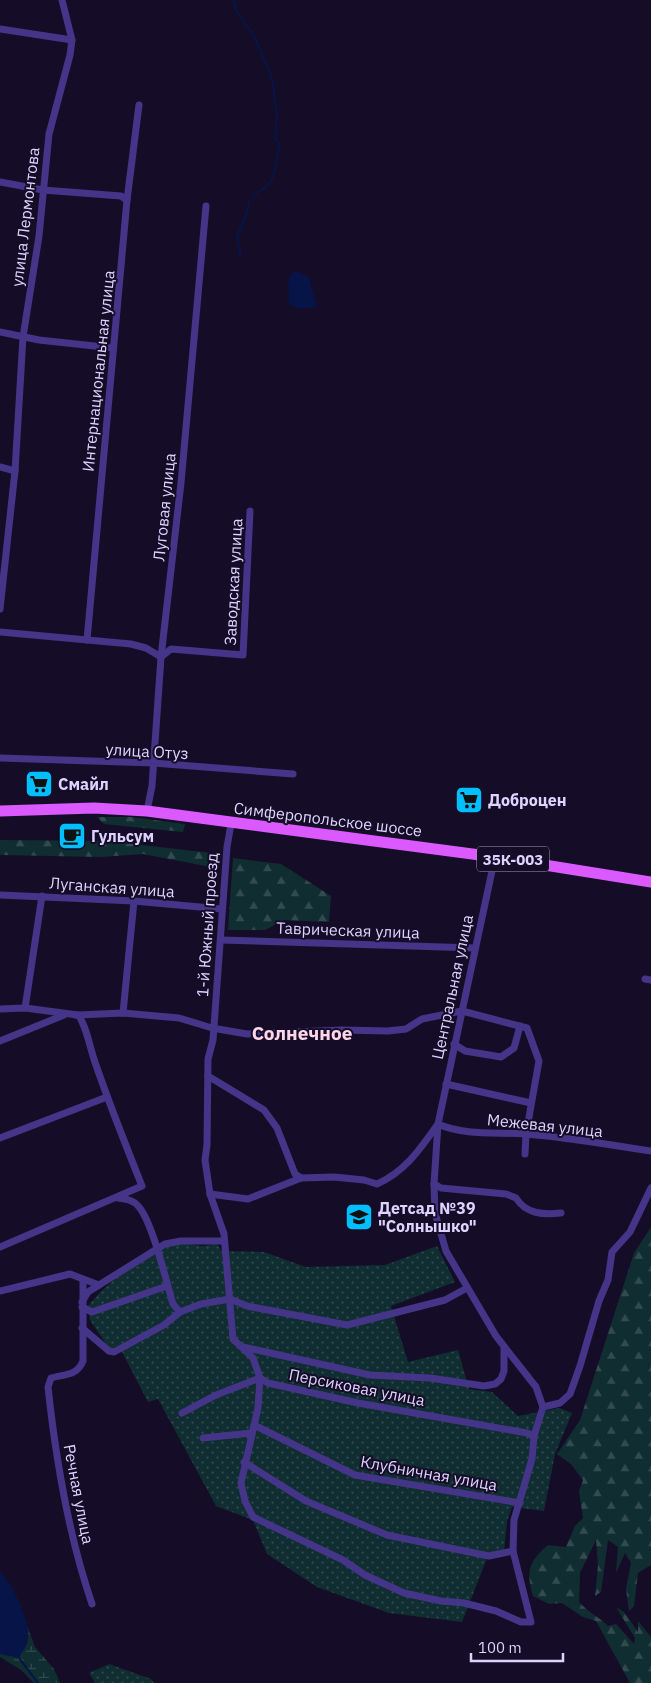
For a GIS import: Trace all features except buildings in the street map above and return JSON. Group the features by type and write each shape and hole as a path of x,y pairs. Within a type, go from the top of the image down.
{"main road":[{"name":"Симферопольское шоссе","path":"0,811 94,808 148,812 495,856 651,882"}],"street":[{"path":"0,29 72,40 62,0"},
{"name":"улица Лермонтова","path":"0,608 15,471 22,338 39,236 48,134 70,55 72,40"},
{"name":"Интернациональная улица","path":"87,640 127,200 139,105"},
{"path":"0,182 43,190 121,196 127,200"},
{"name":"Луговая улица","path":"148,812 161,657 181,483 206,206"},
{"path":"0,332 22,338 113,348"},
{"path":"0,467 15,471"},
{"name":"Заводская улица","path":"161,657 171,649 243,656 250,510"},
{"path":"0,632 131,644 146,648 161,657"},
{"name":"улица Отуз","path":"0,758 153,763 293,774"},
{"name":"1-й Южный проезд","path":"231,824 227,847 221,940 212,1028 213,1040 208,1059 207,1145 204,1160 210,1194 224,1234 223,1241 226,1251 230,1322 233,1339 253,1358 260,1378"},
{"name":"Центральная улица","path":"495,856 438,1124 434,1184 435,1213 446,1251 504,1347 526,1371 536,1387 543,1407"},
{"name":"Луганская улица","path":"0,895 134,901 222,909"},
{"path":"25,1008 42,896"},
{"path":"123,1013 134,901"},
{"name":"Таврическая улица","path":"221,940 474,948"},
{"path":"0,1009 25,1008 78,1015 83,1021 87,1041 107,1097 142,1186 0,1247"},
{"path":"0,1041 62,1015 123,1013 179,1018 212,1028 247,1034 406,1029 422,1019 462,1010 528,1028 539,1061 526,1134 525,1154"},
{"path":"454,1044 464,1051 501,1057 514,1048 520,1026"},
{"path":"208,1076 216,1083 264,1110 277,1128 295,1174 302,1178"},
{"path":"446,1084 532,1103"},
{"path":"0,1138 107,1097"},
{"name":"Центральная улица","path":"210,1194 248,1199 302,1178 334,1177 364,1180 377,1184 391,1178 406,1165 438,1124"},
{"name":"Межевая улица","path":"438,1124 449,1129 489,1134 526,1134 651,1151"},
{"path":"434,1184 441,1188 506,1194 516,1198 521,1206 543,1216 561,1213"},
{"path":"182,1413 216,1395 260,1378 258,1408 244,1462 241,1483 245,1501 253,1517 343,1560 365,1575 404,1593 441,1601 464,1603 496,1611 521,1622 530,1622 513,1551 514,1520 532,1459 534,1436 543,1407 560,1403 570,1394 599,1300 608,1280 612,1252 630,1232 651,1188"},
{"path":"115,1198 126,1199 140,1207 156,1249 173,1304 180,1312"},
{"path":"82,1305 88,1292 165,1244 181,1241 223,1241"},
{"path":"0,1291 70,1274 99,1284"},
{"path":"83,1280 82,1328 109,1351 114,1352 164,1325 180,1312 200,1304 230,1299 247,1306 347,1325 445,1300 467,1288"},
{"path":"82,1305 92,1312 167,1286"},
{"name":"Речная улица","path":"82,1328 82,1361 80,1368 75,1373 51,1378 48,1387 55,1454 70,1528 92,1604"},
{"path":"243,1347 370,1375 430,1378 484,1386 495,1384 501,1379 504,1371 504,1347"},
{"name":"Персиковая улица","path":"260,1378 268,1383 322,1396 527,1433 534,1436"},
{"path":"203,1438 253,1429"},
{"name":"Клубничная улица","path":"253,1429 354,1474 520,1503"},
{"path":"244,1462 306,1500 387,1535 489,1556 513,1551"}],"green space":[{"path":"97,817 131,817 185,824 183,832 104,824"},
{"path":"0,840 107,841 220,854 216,868 143,854 101,857 0,855"},
{"path":"233,858 281,864 331,896 329,922 284,920 265,930 228,930"},
{"path":"651,1227 651,1565 638,1573 634,1606 629,1611 626,1589 631,1563 625,1553 616,1573 618,1547 608,1540 601,1592 595,1596 598,1566 596,1540 580,1573 579,1602 583,1606 608,1626 616,1624 634,1644 635,1638 616,1607 624,1612 638,1632 638,1621 651,1637 651,1683 630,1683 596,1621 583,1617 562,1603 549,1604 533,1596 529,1574 536,1557 548,1545 566,1547 575,1526 583,1518 579,1491 583,1480 571,1464 557,1454 580,1420 634,1253"},
{"path":"179,1243 202,1246 217,1244 222,1251 264,1252 306,1267 385,1265 437,1246 455,1282 391,1306 408,1362 458,1350 469,1389 492,1392 518,1416 559,1408 572,1413 555,1454 544,1511 512,1507 507,1521 504,1552 489,1553 462,1622 389,1613 317,1587 267,1554 253,1520 216,1506 158,1399 148,1402 119,1346 110,1350 90,1320 88,1306 107,1286 129,1268 166,1247"},
{"path":"26,1623 35,1647 54,1669 60,1683 34,1683 21,1670 0,1657 0,1650 27,1644"},
{"path":"109,1664 151,1679 154,1683 95,1683 89,1673"}],"shaded area":[{"path":"296,271 309,278 317,307 299,309 289,304 288,281 292,273"},
{"path":"0,1571 16,1595 25,1617 28,1637 27,1644 19,1658 0,1654"}],"waterway":[{"path":"232,0 235,2 235,9 253,34 272,78 277,117 275,139 280,144 271,181 266,187 256,193 253,198"},
{"path":"240,256 238,236 248,210 249,201"},
{"path":"19,1658 38,1683"}],"place":[{"name":"Смайл","path":"39,784"},
{"name":"Доброцен","path":"469,800"},
{"name":"Гульсум","path":"72,836"},
{"name":"Детсад №39 \"Солнышко\"","path":"359,1217"}],"district":[{"name":"Солнечное","path":"302,1033"}]}
